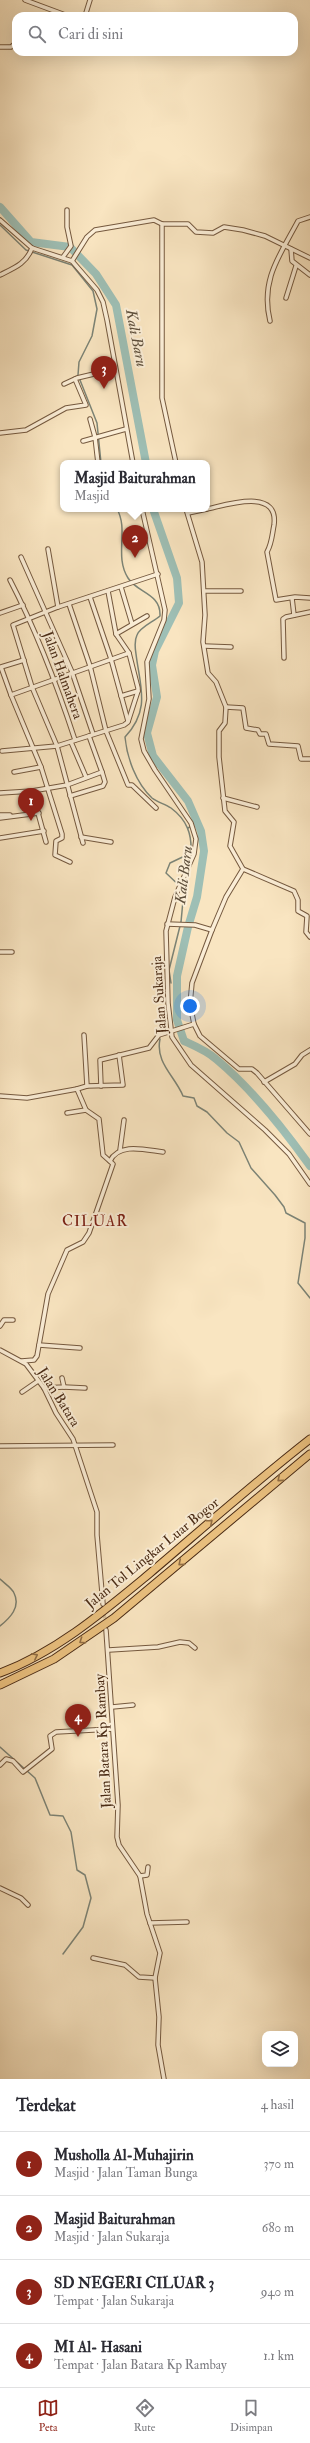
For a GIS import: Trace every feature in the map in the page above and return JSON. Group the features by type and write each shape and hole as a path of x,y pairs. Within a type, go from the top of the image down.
{"highway":[{"name":"Jalan Tol Lingkar Luar Bogor","path":"0,1672 13,1668 72,1634 116,1601 310,1439"},
{"name":"Jalan Tol Lingkar Luar Bogor","path":"0,1685 54,1659 114,1618 310,1454"}],"street":[{"path":"25,0 57,12"},
{"path":"86,12 90,0"},
{"path":"0,47 12,46"},
{"path":"63,257 71,246 67,226 67,210"},
{"path":"270,321 268,279 280,253 286,246 298,221 310,217"},
{"path":"0,220 32,249 63,257 72,261 87,277 103,302 132,460"},
{"path":"72,261 90,232 154,220 162,224 188,224 194,232 210,233 222,227 239,229 286,246 310,258"},
{"path":"162,224 162,398 175,460"},
{"path":"0,275 21,264 29,257 32,249"},
{"path":"291,249 290,258 296,266 310,275"},
{"path":"286,298 296,266"},
{"path":"64,384 78,378 116,370"},
{"path":"0,433 26,430 66,408 86,405 78,378"},
{"path":"90,419 96,437 98,460"},
{"path":"83,441 126,429"},
{"path":"210,508 251,501 265,504 272,510 275,517 271,544 267,552 276,600 281,601 292,598 310,598"},
{"name":"Jalan Sukaraja","path":"143,512 165,610 163,624 147,662 149,699 142,740 144,751 192,826 196,839 194,854 180,882 167,924 167,967 171,1031 178,1048 191,1065 265,1130 289,1154 310,1184"},
{"path":"187,512 202,562 204,591 204,646 208,673 216,682 226,707 225,723 220,731 219,744 225,811 234,822 230,846 243,869 294,891 298,900 298,911 307,916 306,932 310,937"},
{"path":"48,549 58,607"},
{"path":"21,556 72,672 102,772 104,782 103,786 70,796"},
{"path":"83,843 57,746 32,687 13,625 58,607 158,574"},
{"name":"Jalan Halmahera","path":"10,580 29,618 55,678 73,741 86,777"},
{"path":"122,587 132,624"},
{"path":"108,591 116,634 129,653 138,690 128,722"},
{"path":"204,591 241,591"},
{"path":"90,597 111,659 128,722"},
{"path":"292,598 294,615"},
{"path":"69,604 90,666 106,731 128,785 132,785 156,808"},
{"path":"0,613 23,605"},
{"path":"284,658 284,619 294,615 310,612"},
{"path":"116,634 147,616"},
{"path":"204,646 231,647"},
{"path":"11,695 55,678 129,653"},
{"path":"24,660 1,667 32,748 41,767 62,834 62,838 56,841 55,856 70,862"},
{"path":"121,696 138,690"},
{"path":"226,707 243,708 246,728 266,734 269,744 298,746 301,759 310,759"},
{"path":"2,751 57,746 106,731 128,722"},
{"path":"14,772 41,767"},
{"path":"0,793 32,791 47,787 67,785 102,772"},
{"path":"32,791 46,842"},
{"path":"223,798 256,807"},
{"path":"0,818 39,813"},
{"path":"0,815 21,815"},
{"path":"0,838 44,831"},
{"path":"81,837 111,842"},
{"path":"243,869 226,897 192,983 190,1004 194,1024 200,1036 239,1069 252,1069 310,1134"},
{"path":"167,924 190,925 212,930"},
{"path":"0,952 12,952"},
{"path":"101,1086 100,1060 149,1048 159,1035 194,1024"},
{"path":"84,1034 87,1086"},
{"path":"264,1082 295,1064 302,1055 310,1050"},
{"path":"0,1096 27,1098 87,1086 123,1085 118,1055"},
{"path":"22,1361 36,1359 52,1283 67,1250 83,1242 89,1233 112,1166 110,1161 103,1155 99,1119 86,1110 77,1089"},
{"path":"67,1113 86,1110"},
{"path":"120,1150 124,1120"},
{"path":"110,1161 115,1152 120,1150 132,1149 163,1152"},
{"path":"0,1326 4,1320 13,1320"},
{"path":"39,1345 80,1348"},
{"name":"Jalan Batara","path":"0,1350 22,1361 44,1388 56,1413 73,1439 75,1447"},
{"path":"62,1378 64,1387"},
{"path":"22,1392 38,1381"},
{"path":"44,1388 85,1388"},
{"path":"0,1446 75,1447 113,1445"},
{"path":"75,1447 97,1512 97,1535 103,1604"},
{"name":"Jalan Batara Kp Rambay","path":"106,1630 109,1650 112,1729 118,1805 117,1837 119,1845 140,1876 150,1923 160,1953 156,1978 160,2017 158,2046 164,2079"},
{"path":"109,1650 158,1647 180,1642 190,1643 195,1648"},
{"path":"112,1707 133,1705"},
{"path":"0,1765 6,1759 10,1760 20,1771 24,1772 52,1749 51,1734 112,1729"},
{"path":"140,1876 147,1875 148,1867"},
{"path":"0,1888 21,1898 28,1905"},
{"path":"150,1923 187,1922"},
{"path":"93,1958 125,1965 139,1977 156,1978"}],"waterway":[{"name":"Kali Baru","path":"0,207 31,242 70,247 96,274 116,305 145,460"},
{"path":"0,225 26,250 72,265 93,291 97,309 92,336 79,362 78,375 97,423 101,460"},
{"path":"118,512 122,526 122,561 124,570 132,583 157,602 160,616 141,630 135,640 142,697 138,717 133,727 125,737 126,745 130,762 141,785 152,798 171,808 181,817 185,823 191,840 191,853 170,863 166,873 184,890 181,922 169,970 171,983"},
{"name":"Kali Baru","path":"154,512 177,578 179,603 155,651 152,665 157,697 147,733 153,756 188,801 201,831 204,851 197,897 188,927 177,976 177,1020 184,1041 212,1056 242,1083 278,1123 310,1166"},
{"path":"188,828 197,823"},
{"path":"164,1027 167,1012"},
{"path":"160,1039 160,1055 183,1096 194,1098 197,1106 207,1112 227,1133 239,1142 251,1168 275,1195 284,1207 286,1213 305,1223 305,1238 298,1283 310,1298"},
{"path":"0,1579 10,1587 16,1598 15,1607 11,1616 0,1626"},
{"path":"0,1747 35,1778 50,1815 63,1816 71,1832 77,1870 85,1875 91,1898 83,1927 63,1954"}],"tunnel":[{"path":"103,1604 106,1630"}],"place":[{"name":"SD NEGERI CILUAR 3","path":"104,389"},
{"name":"Masjid Baiturahman","path":"135,558"},
{"name":"Musholla Al-Muhajirin","path":"31,821"},
{"name":"MI Al- Hasani","path":"78,1737"}],"district":[{"name":"CILUAR","path":"95,1221"}]}
